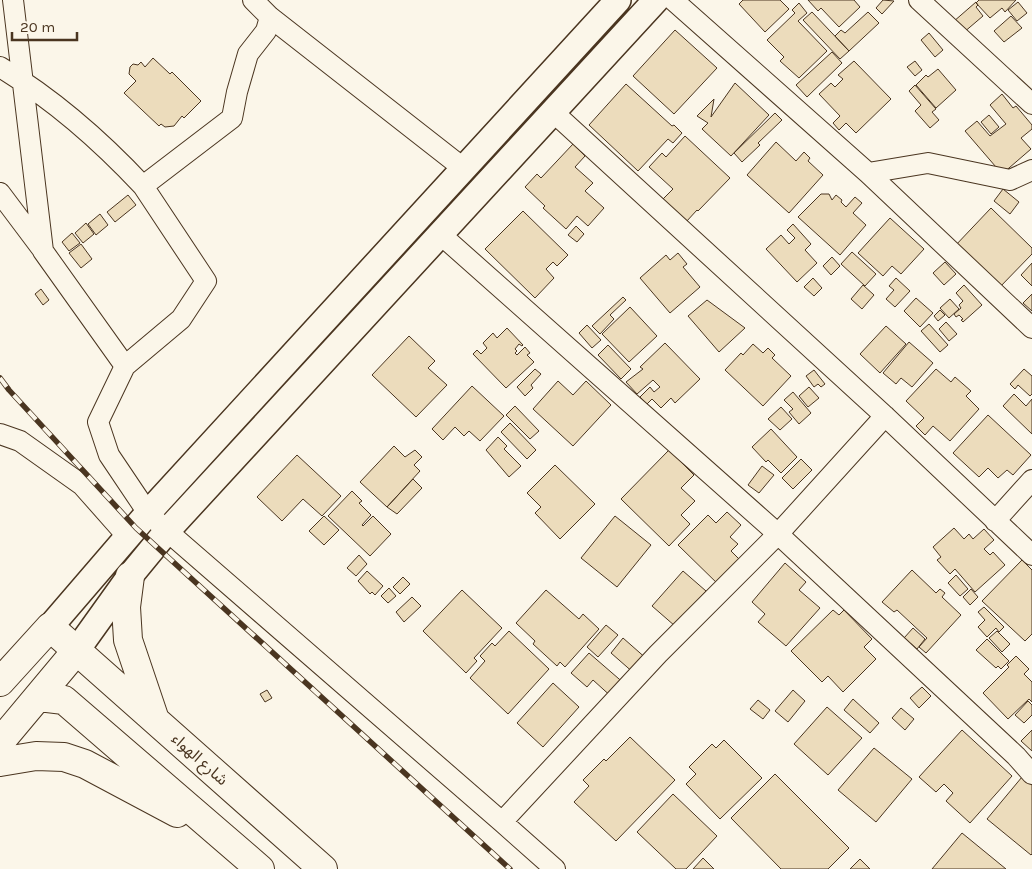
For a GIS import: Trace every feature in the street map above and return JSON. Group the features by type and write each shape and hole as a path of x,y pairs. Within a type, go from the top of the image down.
{"highway":[{"path":"130,576 126,607 128,640 154,718"},
{"path":"50,627 8,673 39,697 64,700 260,869"},
{"name":"شارع الهواء","path":"50,627 323,869"},
{"path":"0,742 77,650"},
{"path":"0,762 36,756 64,757 85,764 219,835"}],"street":[{"path":"13,0 42,251"},
{"path":"253,0 270,17 463,168"},
{"path":"50,627 148,513 304,345 463,168 618,0"},
{"path":"77,650 130,576 167,531 656,0"},
{"path":"672,0 868,173 1032,328"},
{"path":"919,0 1032,104"},
{"path":"143,186 232,118 248,54 266,31 270,17"},
{"path":"0,68 21,80 70,117 121,163 143,186 206,282 181,319 125,366 98,422 109,455 148,513 555,869"},
{"path":"552,111 885,416 1032,555"},
{"path":"868,173 928,164 1010,180 1032,170"},
{"path":"0,192 125,366"},
{"path":"440,234 778,534 1016,756 1032,774"},
{"path":"502,822 658,654 778,534 885,416"},
{"path":"0,434 20,442 82,485 128,537"},
{"path":"995,521 1032,480"}],"building":[{"path":"743,0 780,0 789,9 765,32 739,4"},
{"path":"808,0 854,0 860,7 839,27 821,8 818,11"},
{"path":"883,0 894,1 882,14 876,8"},
{"path":"979,0 1016,0 1005,12 1002,8 990,18 976,3"},
{"path":"976,2 978,5 976,7 983,16 963,33 953,22"},
{"path":"1018,2 1027,13 1017,21 1008,10"},
{"path":"799,3 807,13 798,21 827,51 799,78 780,61 784,57 767,40 795,13 792,10"},
{"path":"812,12 849,51 840,59 803,20"},
{"path":"868,12 879,23 849,51 835,36 841,30 845,33"},
{"path":"1011,16 1022,28 1004,42 994,31"},
{"path":"675,30 717,68 674,114 633,76"},
{"path":"929,33 943,50 935,57 921,40"},
{"path":"832,52 842,63 807,97 796,85"},
{"path":"153,58 170,74 172,72 201,101 184,118 182,116 174,126 165,127 161,124 159,126 124,93 136,81 129,74 130,67 141,62 145,67"},
{"path":"854,61 891,99 856,133 846,123 839,130 833,123 840,116 819,94 831,83 835,87 843,79 838,75"},
{"path":"915,61 922,70 915,76 907,67"},
{"path":"938,69 956,90 936,108 916,85 926,75 928,77"},
{"path":"735,83 769,115 731,156 702,129 708,123 697,116 714,99 711,117"},
{"path":"626,84 682,133 673,143 668,139 638,171 589,125"},
{"path":"915,85 936,109 932,112 939,120 930,128 915,111 921,105 909,91"},
{"path":"1002,94 1013,108 1016,106 1032,125 1032,129 1021,138 1031,149 1002,174 965,131 977,121 990,136 1006,124 990,105"},
{"path":"775,113 782,120 758,143 760,145 742,162 734,153"},
{"path":"989,115 999,127 991,134 981,122"},
{"path":"685,136 730,178 686,222 662,200 673,189 649,167 662,153 666,157"},
{"path":"776,142 796,161 804,152 810,158 808,161 823,175 789,213 747,175"},
{"path":"573,144 585,156 575,167 593,183 585,191 604,208 588,226 577,216 566,229 543,208 545,206 525,187 537,174 541,178"},
{"path":"1003,189 1019,202 1010,214 994,201"},
{"path":"821,194 829,194 832,200 836,195 846,207 855,197 862,203 853,213 866,225 840,255 798,217"},
{"path":"128,195 136,205 115,222 107,212"},
{"path":"991,208 1032,248 1032,254 998,289 954,247"},
{"path":"523,211 568,255 557,266 553,262 546,269 554,278 535,298 485,249"},
{"path":"100,214 108,225 96,235 88,224"},
{"path":"890,218 924,249 901,274 892,266 883,276 858,253"},
{"path":"86,223 94,234 83,243 75,233"},
{"path":"793,224 811,244 805,250 817,263 797,282 766,249 781,235 789,244 795,238 787,230"},
{"path":"576,226 584,234 577,242 568,235"},
{"path":"72,233 80,243 69,251 62,242"},
{"path":"81,244 92,259 81,268 69,253"},
{"path":"852,252 876,274 865,286 841,264"},
{"path":"678,253 687,264 683,267 700,287 670,313 640,278 666,255 670,260"},
{"path":"832,257 840,266 831,275 823,266"},
{"path":"945,262 956,274 944,285 933,273"},
{"path":"1032,263 1032,286 1021,275"},
{"path":"813,278 822,288 814,296 804,287"},
{"path":"896,278 910,291 895,307 886,299 894,290 889,286"},
{"path":"863,285 874,295 862,309 851,299"},
{"path":"964,285 982,305 963,322 959,315 956,317 954,314 961,308 959,305 963,301 956,293"},
{"path":"41,289 49,300 43,305 35,294"},
{"path":"1032,294 1032,311 1023,303"},
{"path":"623,297 626,300 610,315 614,319 600,334 592,326"},
{"path":"916,298 933,313 920,327 904,311"},
{"path":"950,299 959,309 949,318 940,308"},
{"path":"707,300 745,328 719,352 688,316"},
{"path":"630,307 657,336 629,362 602,334"},
{"path":"940,310 945,315 938,321 934,316"},
{"path":"946,322 957,334 949,341 939,329"},
{"path":"929,324 948,345 940,352 921,331"},
{"path":"587,325 601,340 592,348 579,333"},
{"path":"886,326 906,344 880,373 860,354"},
{"path":"507,328 523,345 519,344 515,349 517,351 515,353 517,355 525,347 530,353 527,355 534,362 506,388 473,354 477,350 481,354 487,348 483,343 493,333 497,338"},
{"path":"409,336 435,361 428,368 447,385 416,417 372,375"},
{"path":"909,342 933,363 912,387 901,378 896,384 883,373"},
{"path":"665,343 700,379 675,403 671,398 661,408 652,399 647,404 640,397 650,387 654,392 660,387 653,380 637,394 626,382 643,369 640,367"},
{"path":"753,344 763,353 768,348 775,355 772,358 791,376 763,406 725,370 741,353 743,355"},
{"path":"608,345 631,369 621,379 598,355"},
{"path":"535,369 541,374 531,385 533,388 525,396 517,387"},
{"path":"936,369 951,382 955,377 971,391 966,396 979,409 950,441 933,426 925,435 916,426 924,418 906,401"},
{"path":"1024,369 1032,376 1032,394 1030,396 1018,385 1015,389 1010,384"},
{"path":"814,370 825,384 821,387 818,384 814,387 806,376"},
{"path":"558,381 573,395 586,381 611,405 573,446 533,409"},
{"path":"472,386 504,416 480,441 469,431 464,436 455,427 443,440 432,429"},
{"path":"809,387 819,398 808,407 799,396"},
{"path":"793,392 811,413 799,424 789,412 793,409 784,400"},
{"path":"1014,394 1026,406 1032,399 1032,434 1003,406"},
{"path":"515,406 539,431 530,439 506,415"},
{"path":"781,407 792,419 780,430 768,419"},
{"path":"988,415 1031,455 1013,475 1007,470 998,478 988,468 979,477 953,453"},
{"path":"510,423 536,450 527,459 501,432"},
{"path":"771,429 797,457 781,473 768,460 766,462 752,447"},
{"path":"498,437 507,446 504,449 521,466 509,477 486,450"},
{"path":"394,446 405,457 415,450 422,457 414,465 420,471 387,507 360,482"},
{"path":"669,450 694,475 681,488 695,501 681,515 690,524 669,546 621,499"},
{"path":"297,455 341,496 322,516 303,499 282,521 257,497"},
{"path":"801,459 812,470 793,489 782,478"},
{"path":"555,465 595,504 560,539 535,513 541,507 527,493"},
{"path":"762,466 774,475 759,493 748,485"},
{"path":"413,479 422,488 397,514 387,507"},
{"path":"352,491 362,501 359,503 371,515 362,525 373,516 391,534 370,556 328,516"},
{"path":"727,512 741,525 730,537 738,544 731,551 744,564 722,588 678,545 708,515 716,523"},
{"path":"324,516 339,530 324,545 309,531"},
{"path":"615,516 651,545 617,587 581,558"},
{"path":"954,528 964,539 969,534 973,539 984,529 994,540 984,549 990,555 993,552 1005,565 975,592 955,569 950,574 937,560 941,557 933,547"},
{"path":"359,555 367,564 356,576 347,568"},
{"path":"1022,560 1032,570 1032,634 1025,641 982,601"},
{"path":"785,563 806,582 799,590 820,608 786,646 758,622 765,614 752,602"},
{"path":"912,570 936,593 940,589 945,593 942,597 961,615 926,653 919,647 927,638 897,610 894,612 882,602"},
{"path":"367,571 383,586 375,595 372,592 370,594 358,581"},
{"path":"683,571 706,591 675,626 652,606"},
{"path":"956,575 968,589 960,596 948,583"},
{"path":"403,577 410,584 400,594 393,587"},
{"path":"389,588 396,596 388,603 381,596"},
{"path":"971,589 978,597 970,605 963,597"},
{"path":"462,590 502,628 474,658 477,661 466,673 423,631"},
{"path":"546,590 579,619 583,614 599,629 565,667 560,662 557,666 533,644 535,641 516,623"},
{"path":"412,597 421,606 404,622 396,612"},
{"path":"984,607 1004,627 999,632 996,628 987,637 978,627 985,620 978,612"},
{"path":"833,610 839,615 844,610 872,639 864,647 876,659 843,692 828,676 822,682 791,651"},
{"path":"606,625 618,635 598,657 587,647"},
{"path":"913,628 925,639 917,649 904,638"},
{"path":"509,631 549,669 508,714 470,678 485,661 480,656 492,643 495,646"},
{"path":"997,631 1010,644 1002,652 989,638"},
{"path":"623,638 648,660 635,674 611,653"},
{"path":"987,639 1009,661 1001,669 998,666 996,668 976,650"},
{"path":"589,653 626,685 614,699 593,680 587,687 571,673"},
{"path":"1016,656 1029,669 1024,674 1032,682 1032,702 1029,699 1008,719 983,693 1009,667 1007,665"},
{"path":"553,683 579,707 543,747 517,723"},
{"path":"922,687 931,696 919,708 910,698"},
{"path":"267,690 272,698 265,702 260,694"},
{"path":"793,690 805,701 788,722 775,711"},
{"path":"853,699 879,723 870,733 844,710"},
{"path":"758,700 770,710 763,719 750,709"},
{"path":"1028,701 1032,705 1032,715 1024,723 1015,715"},
{"path":"827,707 862,738 828,775 794,744"},
{"path":"901,708 914,719 905,730 892,718"},
{"path":"962,730 1012,776 970,823 946,801 953,793 944,784 936,792 919,777"},
{"path":"1032,730 1032,751 1021,741"},
{"path":"630,737 675,780 616,841 574,802 589,786 583,780 604,759 606,761"},
{"path":"724,740 762,778 720,819 686,784 696,774 689,767 712,744 716,748"},
{"path":"874,748 912,779 876,822 838,790"},
{"path":"775,774 849,848 828,869 781,869 731,818"},
{"path":"1022,777 1032,785 1031,855 987,819"},
{"path":"673,794 717,836 686,869 676,869 637,832"},
{"path":"962,833 1006,869 932,869"},
{"path":"703,858 714,869 693,869"},
{"path":"860,859 870,869 850,869"}],"railway":[{"path":"0,378 136,528 510,869"}]}
